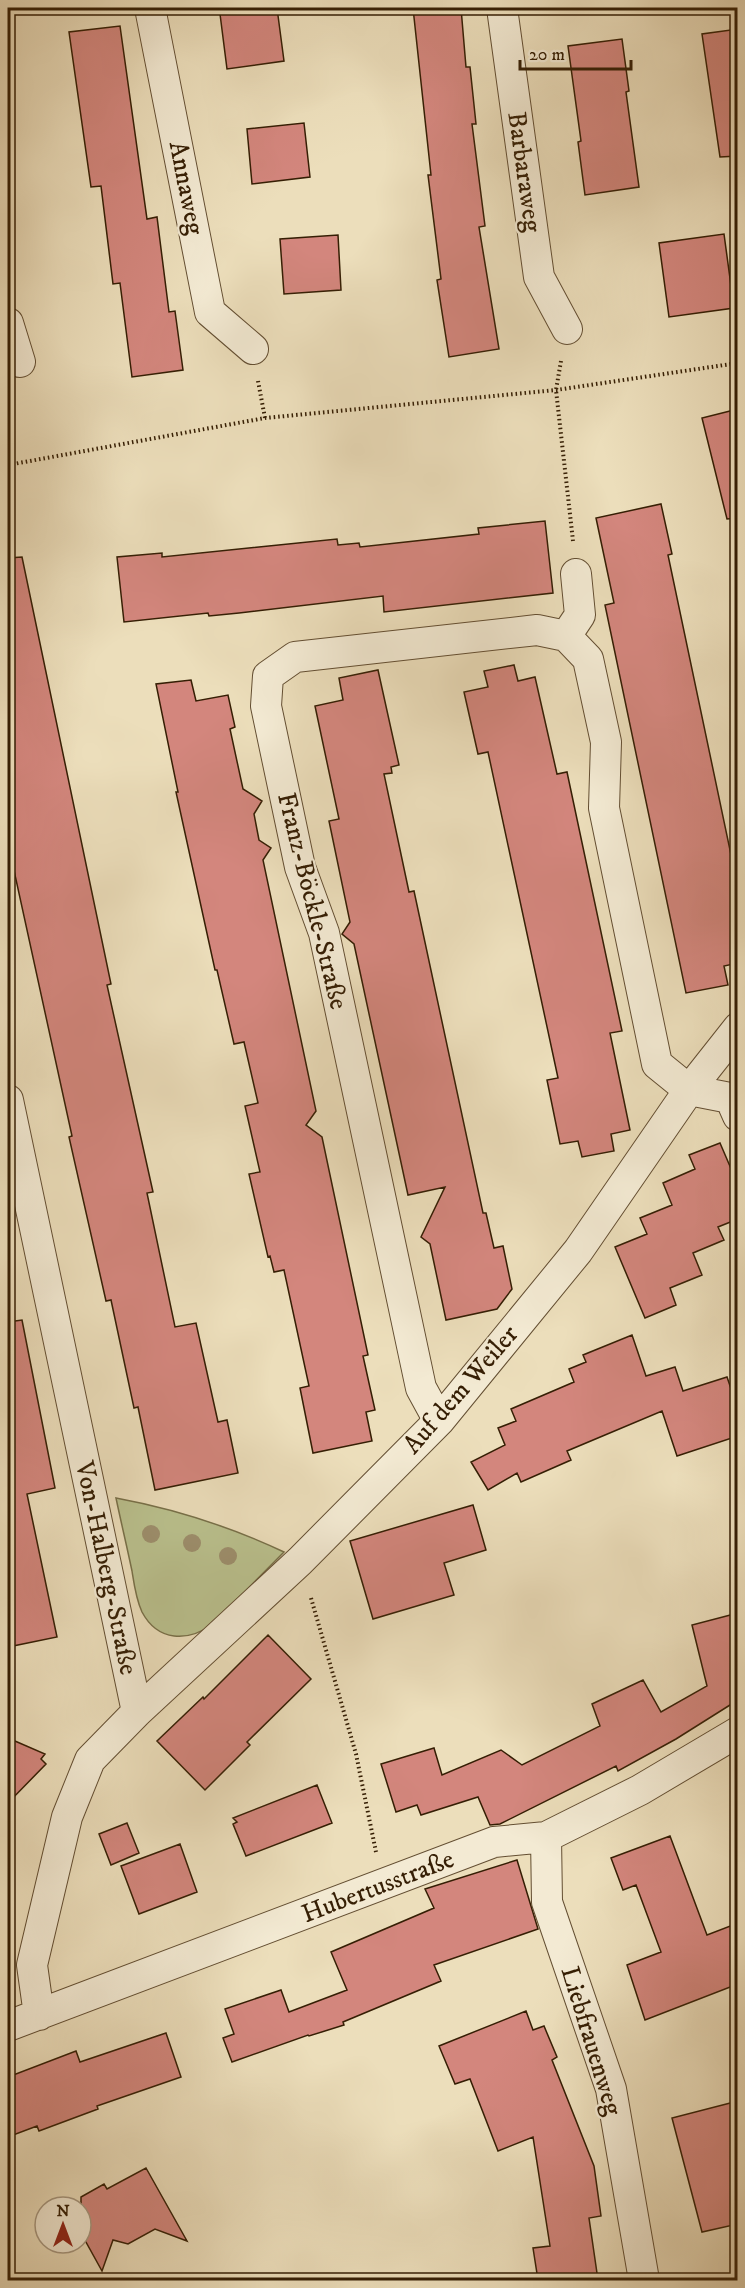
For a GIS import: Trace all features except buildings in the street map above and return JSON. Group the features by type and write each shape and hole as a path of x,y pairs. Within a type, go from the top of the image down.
{"street":[{"name":"Annaweg","path":"150,8 210,312 253,350"},
{"name":"Barbaraweg","path":"502,8 539,277 567,329"},
{"path":"8,323 20,362"},
{"path":"576,574 580,615 566,636 588,659 606,742 604,808 657,1064 689,1090 730,1098 738,1116"},
{"name":"Franz-Böckle-Straße","path":"439,1421 422,1388 324,933 300,867 266,706 268,676 295,657 537,630 566,636"},
{"name":"Auf dem Weiler","path":"137,1712 300,1561 439,1421 578,1251 689,1090 738,1028"},
{"name":"Von-Halberg-Straße","path":"8,1100 137,1712"},
{"path":"39,2015 32,1965 67,1817 90,1760 137,1712"},
{"name":"Hubertusstraße","path":"8,2026 494,1842 546,1838 640,1790 738,1732"},
{"name":"Liebfrauenweg","path":"546,1838 547,1902 611,2089 644,2280"}],"path":[{"path":"567,329 556,390 576,574"},
{"path":"8,465 265,418 556,390 738,363"},
{"path":"300,1561 356,1754 383,1885"}],"green space":[{"path":"116,1498 201,1519 284,1552 213,1624 194,1634 174,1636 165,1634 149,1622 140,1607"}]}
